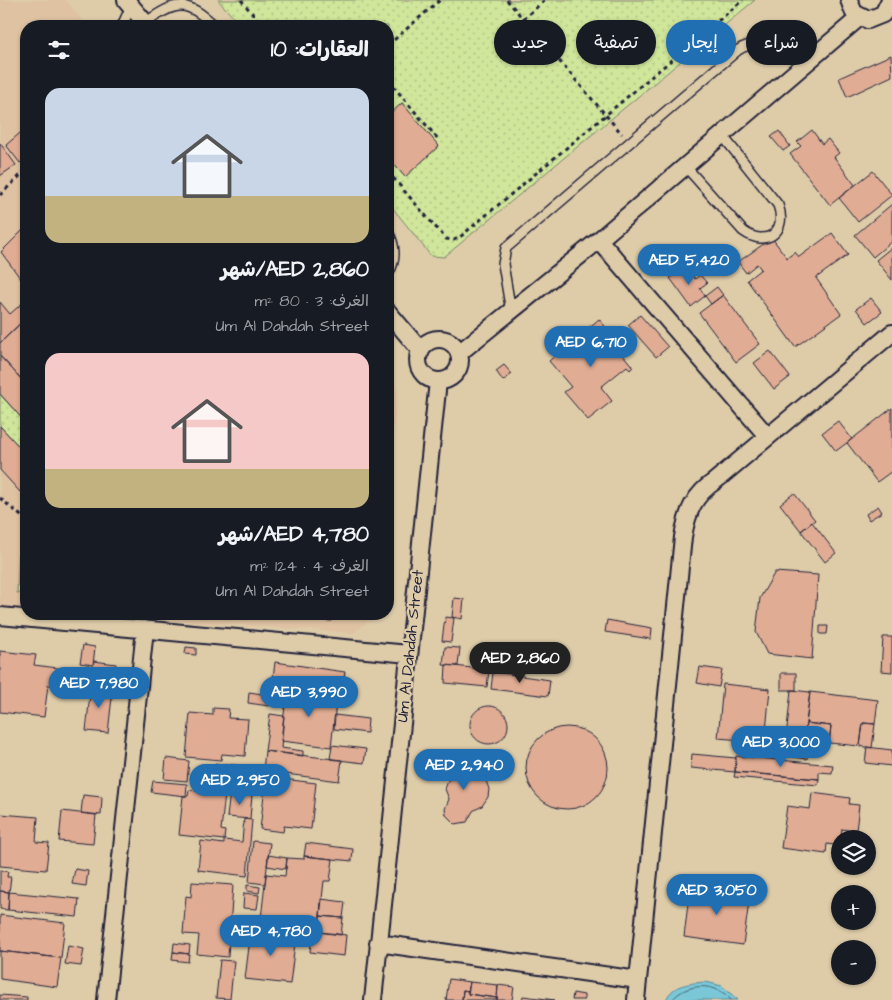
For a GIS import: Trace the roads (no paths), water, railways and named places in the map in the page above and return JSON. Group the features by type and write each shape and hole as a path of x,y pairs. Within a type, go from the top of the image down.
{"street":[{"path":"848,0 850,7 860,18"},
{"path":"817,55 860,18 876,18 883,14 890,0"},
{"path":"128,3 143,20"},
{"path":"459,353 599,240 805,65"},
{"path":"599,240 768,437"},
{"path":"394,319 421,351"},
{"path":"636,1000 682,569 683,537 689,510 702,489 715,481 892,334"},
{"path":"444,340 450,342 459,353 459,367 456,373 445,380 432,380 422,371 419,364 421,351 430,342 444,340"},
{"name":"Um Al Dahdah Street","path":"373,1000 438,381"},
{"path":"0,616 20,618"},
{"path":"44,620 409,654"},
{"path":"106,1000 144,629"},
{"path":"378,943 638,980"}],"lane":[{"path":"152,20 165,6 183,2 198,7 210,20"},
{"path":"124,20 128,3"},
{"path":"511,312 503,264 506,248 746,46"},
{"path":"686,167 743,231 752,238 763,239 773,235 781,221 782,215 778,205 722,135"}],"water":[{"path":"706,982 722,986 738,1000 666,1000 673,991 683,985"}]}
